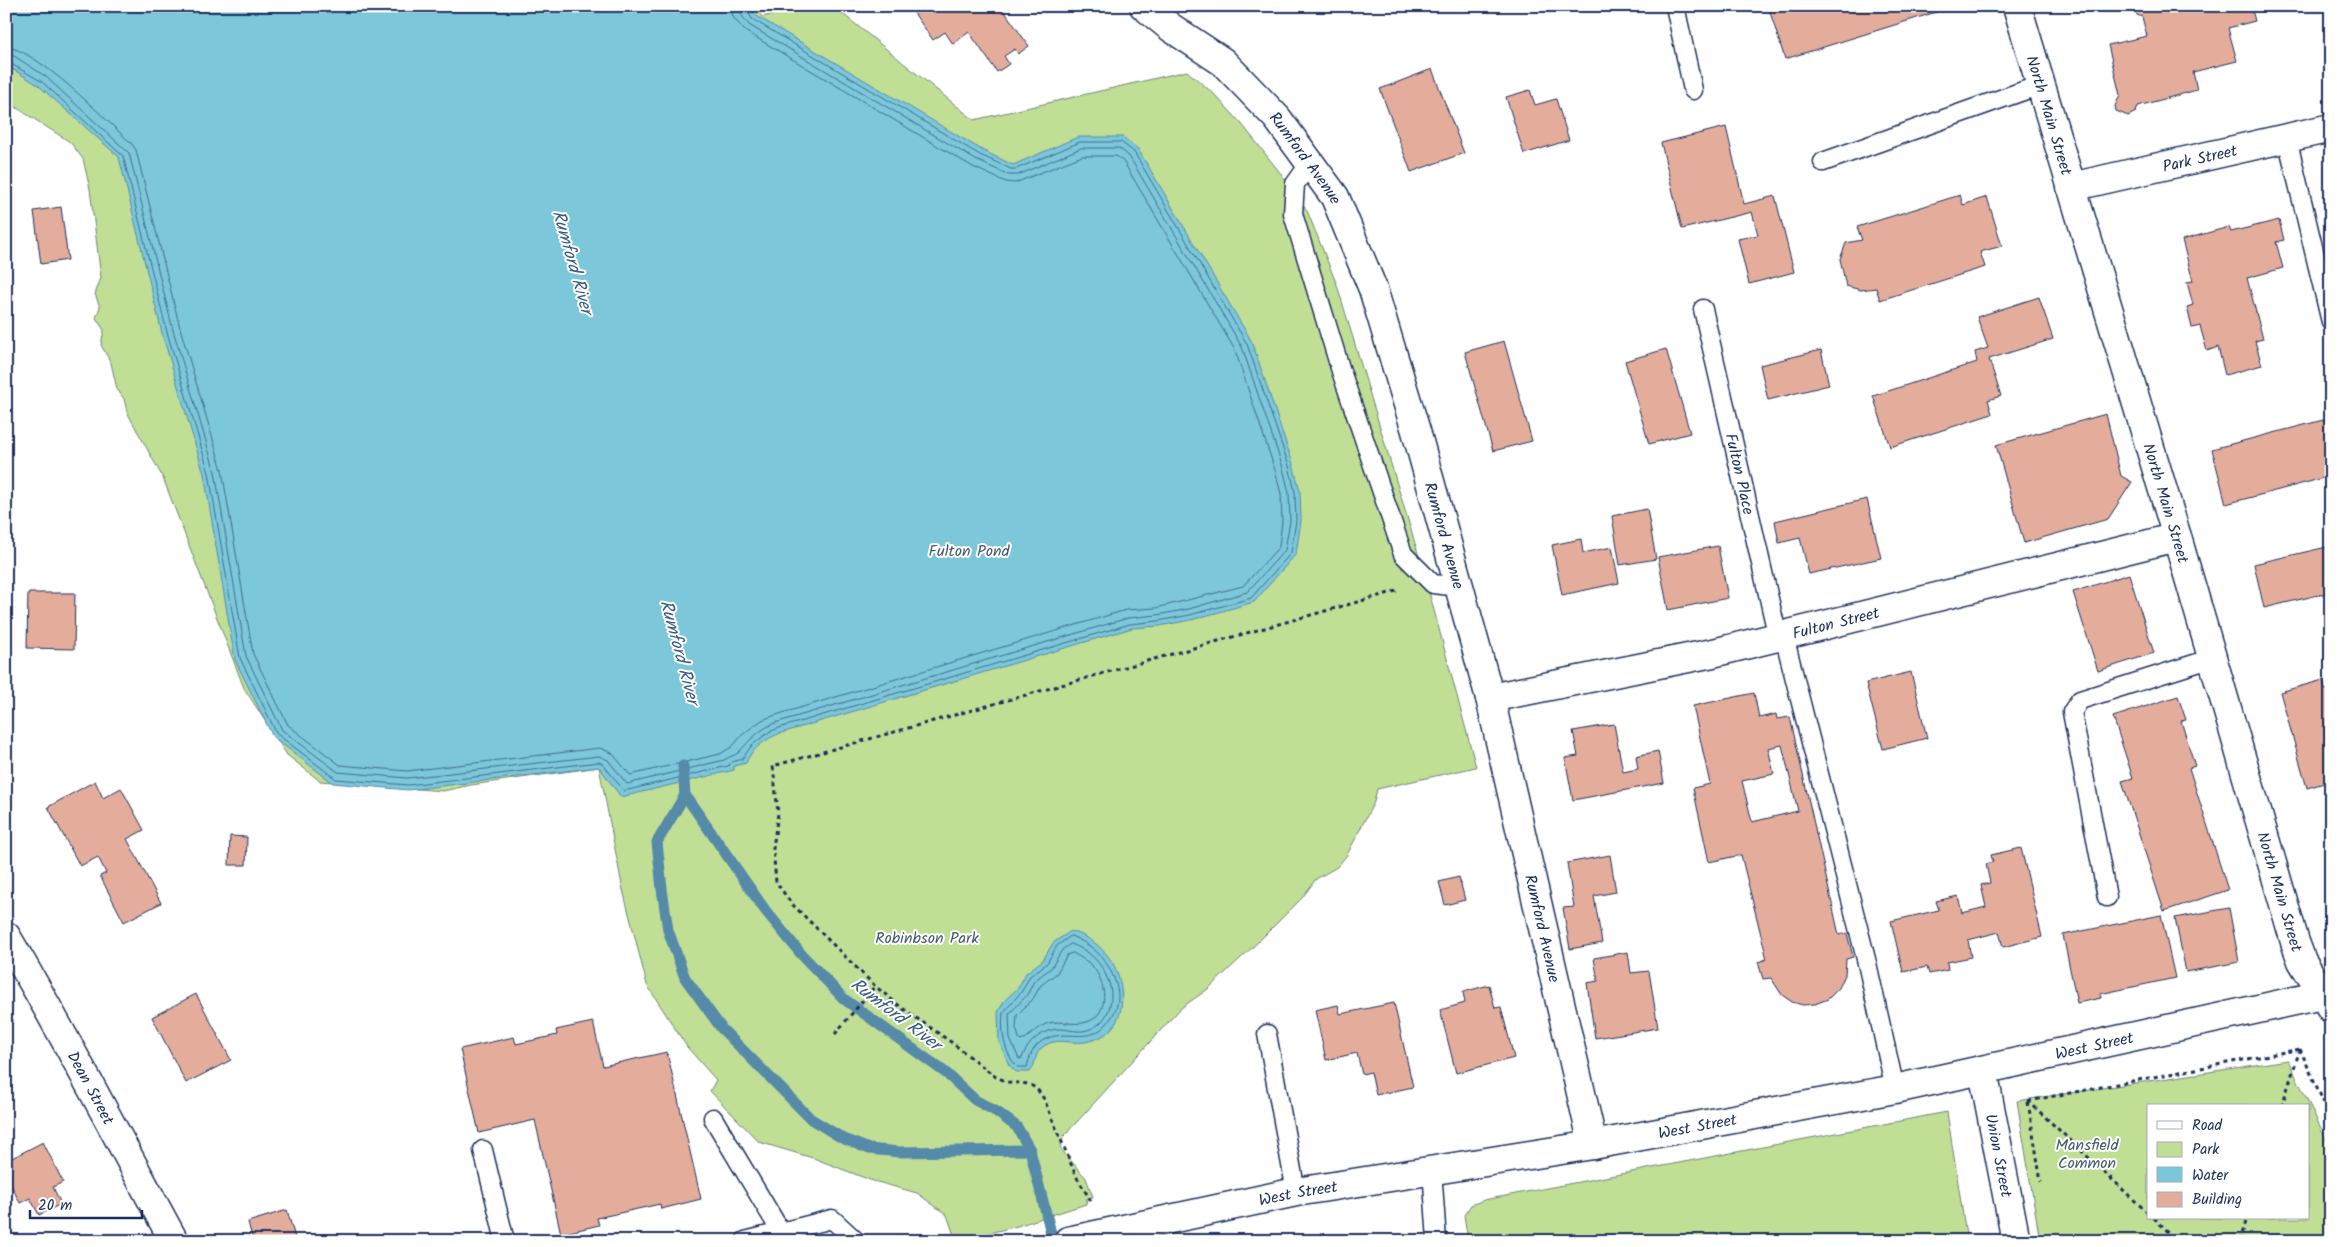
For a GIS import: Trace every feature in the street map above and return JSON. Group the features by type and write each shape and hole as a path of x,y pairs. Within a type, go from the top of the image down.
{"street":[{"name":"Rumford Avenue","path":"1144,6 1170,27 1223,62 1278,118 1335,197 1373,289 1416,431 1490,698 1593,1145"},
{"name":"North Main Street","path":"2017,6 2213,658 2295,942 2302,961 2328,999"},
{"name":"Park Street","path":"2071,187 2331,128"},
{"name":"Fulton Street","path":"1490,698 1712,653 1781,637 2177,537"},
{"name":"Dean Street","path":"6,936 53,1015 118,1140 174,1241"},
{"name":"West Street","path":"1084,1237 1296,1192 1593,1145 1895,1089 2328,999"},
{"name":"Union Street","path":"1983,1071 2016,1241"}],"lane":[{"path":"1675,6 1693,90"},
{"path":"1824,162 2040,86"},
{"path":"2287,138 2331,322"},
{"path":"1310,163 1295,184 1293,214 1341,371 1403,554 1433,584 1459,587"},
{"name":"Fulton Place","path":"1703,309 1781,637 1867,964 1895,1089"},
{"path":"2108,896 2072,712 2080,700 2213,658"},
{"path":"1267,1034 1296,1192"},
{"path":"713,1118 781,1232"},
{"path":"483,1150 505,1241"},
{"path":"1432,1169 1437,1241"},
{"path":"745,1241 832,1219 856,1241"}],"path":[{"path":"1084,1237 1090,1198 1076,1176 1044,1098 1037,1089 1030,1084 1008,1082 996,1077 875,986 791,903 776,882 773,848 778,813 774,766 1399,591 1420,571"},
{"path":"835,1034 875,986"},
{"path":"2028,1101 2300,1048"},
{"path":"2283,1104 2300,1048"},
{"path":"2300,1048 2331,1119"},
{"path":"2028,1101 2042,1185"},
{"path":"2028,1101 2147,1212"},
{"path":"2156,1220 2178,1241"},
{"path":"2240,1241 2246,1220"}],"green space":[{"name":"Fulton Pond","path":"6,6 755,6 762,17 808,6 833,6 974,120 1187,71 1214,94 1241,123 1300,198 1308,213 1337,285 1424,573 1476,767 1377,789 1374,802 1347,855 1337,867 1316,879 1302,898 1257,943 1208,989 1181,1008 1064,1136 1060,1148 1086,1178 1093,1197 1087,1198 1086,1204 1014,1227 956,1241 947,1215 917,1193 870,1180 816,1159 759,1142 710,1091 716,1080 687,1047 647,985 623,890 599,767 471,785 443,791 320,781 287,755 244,688 163,478 127,412 124,399 117,389 111,363 101,345 104,330 96,318 100,307 95,294 101,278 90,189 83,159 70,142 6,101"},
{"name":"Mansfield Common","path":"2288,1060 2309,1104 2147,1104 2147,1220 2310,1220 2310,1106 2331,1149 2331,1241 2040,1241 2017,1101"},
{"path":"1947,1112 1967,1241 1468,1241 1464,1215 1471,1205 1484,1200"}],"water":[{"name":"Fulton Pond","path":"6,6 749,6 755,15 982,150 1013,165 1078,137 1123,137 1138,149 1252,342 1293,464 1300,491 1301,521 1296,554 1254,602 1191,620 1159,626 1132,628 781,733 760,745 746,763 734,766 734,770 621,797 599,767 408,790 333,783 273,737 235,660 204,474 162,333 119,157 38,85 6,65"},
{"path":"1071,931 1092,941 1104,951 1113,963 1120,981 1122,993 1119,1015 1115,1024 1108,1032 1098,1038 1085,1042 1059,1041 1049,1043 1038,1052 1030,1072 1016,1072 1009,1065 999,1042 998,1012 1005,1000 1018,988 1026,973 1043,960 1053,943"}],"building":[{"path":"909,6 1004,6 1002,8 1029,46 1018,54 1015,49 1004,56 1009,64 997,72 969,32 953,44 945,32 933,40"},
{"path":"1768,6 1945,6 1946,9 1785,59"},
{"path":"2133,6 2251,6 2255,21 2228,28 2237,61 2193,72 2197,90 2138,106 2136,112 2128,116 2116,111 2115,106 2120,95 2108,45 2147,36 2142,17 2137,15"},
{"path":"1432,69 1464,153 1411,172 1380,89"},
{"path":"1530,90 1535,105 1556,99 1569,140 1524,154 1506,97"},
{"path":"1726,127 1744,204 1775,196 1794,272 1749,284 1738,239 1758,235 1752,212 1682,229 1661,143"},
{"path":"1960,195 1963,205 1987,197 2002,246 1980,252 1985,267 1880,300 1876,288 1861,290 1846,286 1840,259 1846,243 1862,240 1857,227"},
{"path":"61,207 68,260 41,264 34,211"},
{"path":"2279,220 2284,240 2276,242 2283,268 2247,278 2263,339 2255,341 2262,365 2225,375 2218,347 2207,351 2200,326 2192,328 2187,307 2193,305 2187,282 2193,281 2182,240 2229,227 2231,232"},
{"path":"2039,297 2053,339 1989,359 2001,396 1988,400 1992,414 1890,447 1873,396 1977,362 1975,352 1988,348 1977,317"},
{"path":"1504,341 1532,441 1493,451 1465,352"},
{"path":"1666,349 1690,433 1649,444 1625,361"},
{"path":"1821,350 1829,385 1768,400 1760,365"},
{"path":"2106,414 2121,476 2132,482 2108,519 2024,543 1996,445"},
{"path":"2331,418 2331,476 2226,504 2212,449"},
{"path":"1867,499 1881,558 1809,574 1800,538 1779,543 1775,521"},
{"path":"1647,509 1656,559 1620,565 1612,516"},
{"path":"1581,539 1583,553 1612,547 1619,583 1562,595 1552,545"},
{"path":"1718,546 1728,598 1668,610 1658,557"},
{"path":"2331,546 2331,592 2264,608 2254,564"},
{"path":"2129,574 2154,653 2098,671 2073,592"},
{"path":"28,593 75,593 74,649 27,648"},
{"path":"1911,672 1927,738 1883,749 1866,683"},
{"path":"2323,680 2325,690 2331,689 2331,781 2307,788 2280,692"},
{"path":"1754,693 1759,718 1776,714 1777,719 1790,717 1839,935 1847,933 1853,957 1846,959 1845,975 1839,988 1828,999 1815,1004 1803,1005 1792,1002 1782,995 1771,978 1763,979 1758,962 1767,959 1741,855 1709,862 1693,788 1710,784 1693,706","holes":["1782,745 1798,811 1752,822 1742,781 1774,774 1768,748"]},
{"path":"2178,696 2186,720 2181,721 2195,766 2189,768 2228,890 2164,911 2122,781 2133,778 2113,717"},
{"path":"1614,724 1623,772 1638,769 1636,756 1658,751 1664,783 1573,800 1565,758 1578,756 1573,731"},
{"path":"95,781 103,798 121,788 144,830 127,839 161,903 124,922 100,876 106,873 98,857 80,866 48,807"},
{"path":"230,836 247,837 246,865 229,865"},
{"path":"2021,848 2042,937 2003,947 1999,932 1968,940 1971,957 1947,962 1948,970 1929,974 1927,967 1903,972 1891,921 1939,910 1936,901 1958,896 1962,913 1986,907 1981,885 1990,883 1986,864 1993,862 1991,855"},
{"path":"1610,855 1616,892 1594,896 1602,943 1570,949 1563,908 1574,907 1567,863"},
{"path":"1459,877 1465,900 1445,905 1439,882"},
{"path":"2229,908 2239,962 2186,972 2175,918"},
{"path":"2161,915 2175,978 2100,994 2101,998 2077,1003 2063,935"},
{"path":"1628,952 1631,973 1649,971 1658,1028 1595,1038 1587,983 1598,981 1594,958"},
{"path":"1489,985 1495,1008 1501,1007 1514,1058 1456,1073 1440,1010 1465,1003 1463,992"},
{"path":"196,994 231,1060 186,1083 152,1017"},
{"path":"1394,1003 1413,1087 1376,1095 1371,1072 1362,1074 1357,1053 1326,1060 1315,1010 1338,1005 1340,1014"},
{"path":"593,1022 603,1066 667,1052 701,1199 661,1209 660,1204 597,1218 599,1225 561,1234 535,1120 479,1133 460,1049 514,1037 516,1044 557,1035 556,1030"},
{"path":"43,1142 63,1182 53,1187 61,1204 39,1215 30,1198 20,1203 6,1175 6,1161"},
{"path":"287,1210 296,1241 253,1241 248,1222"}],"waterway":[{"name":"Rumford River","path":"683,766 685,795 765,910 802,955 844,999 946,1073 975,1100 997,1112 1017,1127 1030,1150 1053,1241"},
{"path":"685,795 657,842 668,930 685,978 722,1029 811,1119 842,1138 869,1149 899,1152 1030,1150"}],"park label":[{"name":"Robinbson Park","path":"927,937"}]}
